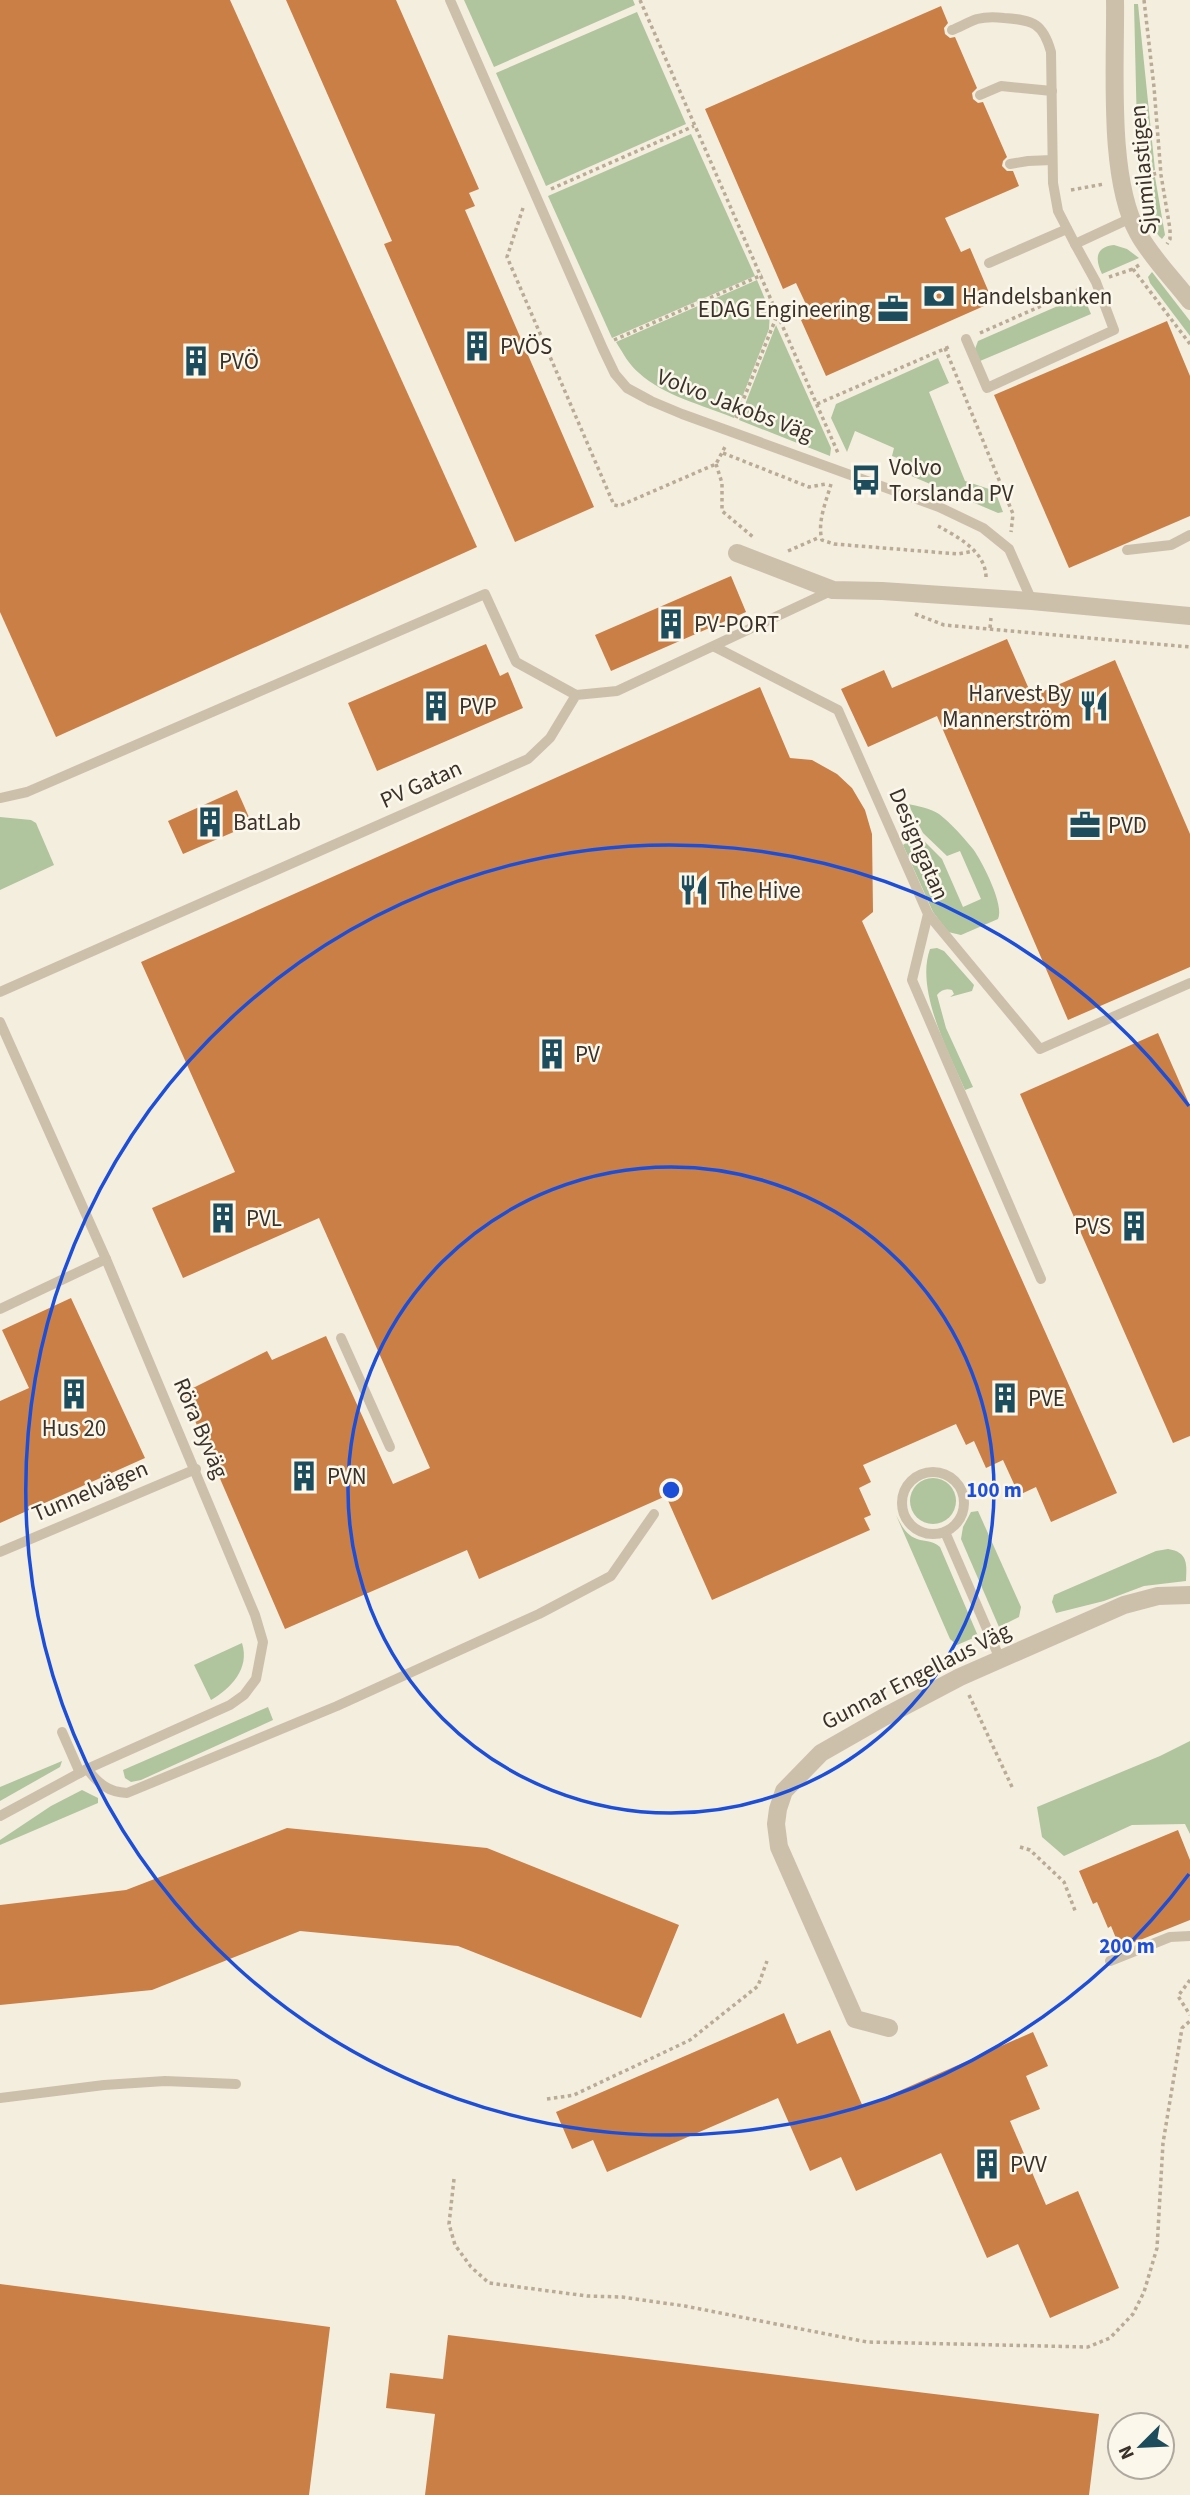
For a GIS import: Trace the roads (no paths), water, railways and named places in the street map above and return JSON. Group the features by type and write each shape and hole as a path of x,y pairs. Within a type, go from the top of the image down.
{"street":[{"path":"1115,0 1117,148 1123,194 1138,234 1190,301"},
{"path":"737,553 833,590 1032,601 1190,616"},
{"name":"Gunnar Engellaus Väg","path":"889,2028 855,2019 779,1847 776,1824 784,1791 821,1753 960,1677 1124,1605 1157,1596 1190,1595"}],"lane":[{"name":"Volvo Jakobs Väg","path":"450,0 602,345 615,373 627,388 682,414 939,507 983,528 1009,548 1032,601"},
{"path":"952,30 978,19 999,17 1030,21 1038,26 1047,38 1051,52 1053,183 1058,211 1096,282 1119,342"},
{"path":"980,95 1000,86 1052,90"},
{"path":"1010,164 1052,160"},
{"path":"1075,244 1130,218"},
{"path":"989,263 1067,229"},
{"path":"966,340 987,387 1020,379 1114,330"},
{"path":"1127,550 1171,545 1190,535"},
{"path":"0,798 27,792 485,594 516,662 576,695 617,691 833,590"},
{"name":"Designgatan","path":"715,647 838,710 928,914 912,980 1041,1279"},
{"name":"PV Gatan","path":"0,992 528,760 550,738 576,695"},
{"path":"928,914 1040,1049 1190,983"},
{"name":"Röra Byväg","path":"0,1023 196,1469 255,1615 263,1642 256,1679 244,1695 230,1705 84,1771 0,1816"},
{"path":"0,1309 106,1259"},
{"path":"341,1338 390,1447"},
{"name":"Tunnelvägen","path":"0,1552 196,1469"},
{"path":"925,1472 941,1473 954,1480 964,1498 960,1518 945,1532 935,1535 915,1529 903,1513 903,1492 916,1476 925,1472"},
{"path":"62,1732 84,1771 113,1792 127,1793 337,1706 539,1614 611,1576 654,1514"},
{"path":"945,1532 1000,1659"},
{"path":"1110,1961 1170,1937 1190,1936"},
{"path":"0,2098 104,2085 166,2081 236,2084"}],"place":[{"name":"Handelsbanken","path":"939,296"},
{"name":"EDAG Engineering","path":"893,309"},
{"name":"PVÖS","path":"477,346"},
{"name":"PVÖ","path":"196,361"},
{"name":"Volvo Torslanda PV","path":"866,480"},
{"name":"PV-PORT","path":"671,624"},
{"name":"PVP","path":"436,706"},
{"name":"Harvest By Mannerström","path":"1094,706"},
{"name":"BatLab","path":"210,822"},
{"name":"PVD","path":"1085,825"},
{"name":"The Hive","path":"694,890"},
{"name":"PV","path":"552,1054"},
{"name":"PVL","path":"223,1218"},
{"name":"PVS","path":"1134,1226"},
{"name":"Hus 20","path":"74,1394"},
{"name":"PVE","path":"1005,1398"},
{"name":"PVN","path":"304,1476"},
{"name":"PVV","path":"987,2164"}]}
